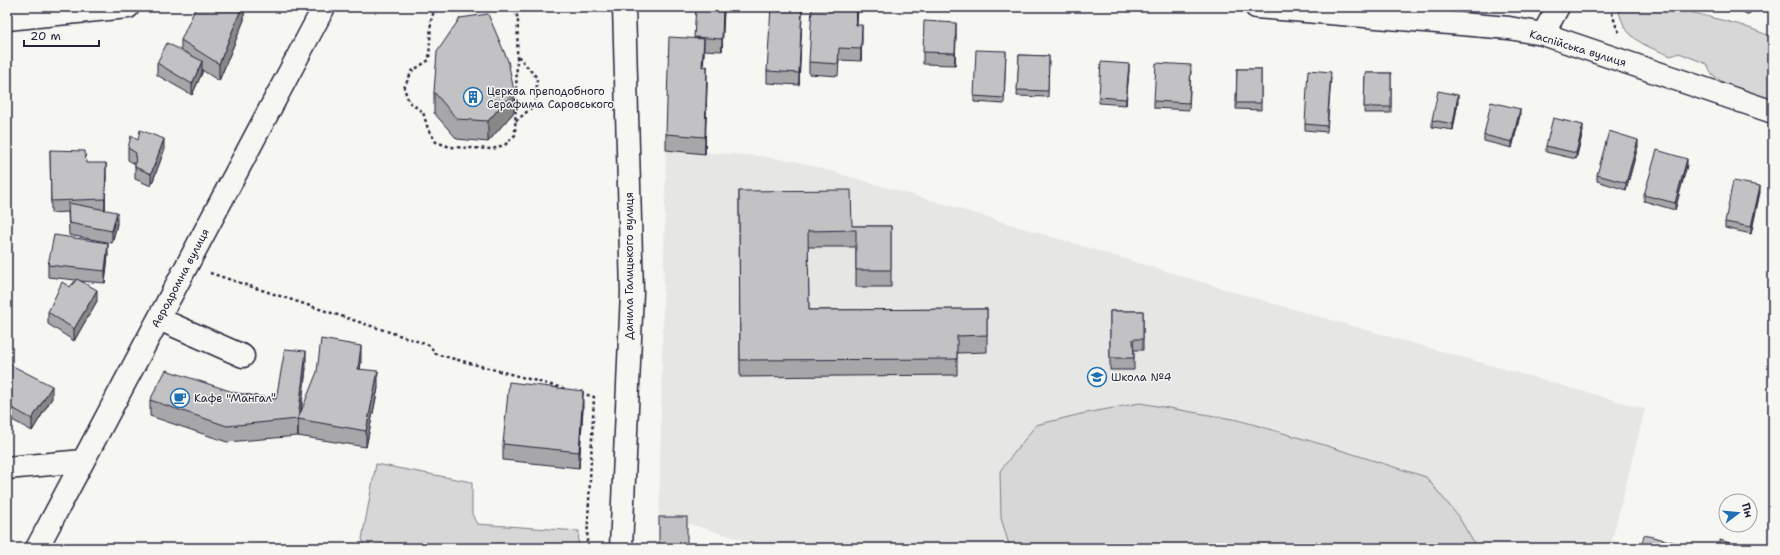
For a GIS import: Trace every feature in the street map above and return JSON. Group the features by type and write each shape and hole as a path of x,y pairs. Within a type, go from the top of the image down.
{"street":[{"path":"7,19 128,7"},
{"name":"Аеродромна вулиця","path":"37,548 324,7"},
{"name":"Данила Галицького вулиця","path":"621,548 632,292 624,7"},
{"name":"Каспійська вулиця","path":"1256,7 1509,28 1543,34 1773,112"},
{"path":"1543,34 1558,7"},
{"path":"159,319 243,356"},
{"path":"7,468 83,461"}],"path":[{"path":"435,7 431,21 429,60 412,71 404,88 409,102 424,112 428,129 436,142 450,147 493,149 506,144 515,135 518,55 518,20 515,7"},
{"path":"516,121 536,104 537,78 518,55"},
{"path":"187,266 429,345 436,354 572,391"},
{"path":"579,393 594,397 587,542 589,548"}],"shaded area":[{"path":"1618,7 1671,7 1741,25 1773,37 1773,102 1725,83 1713,75 1707,64 1679,53 1671,56 1637,40 1625,27"},
{"name":"Школа №4","path":"666,150 749,155 795,161 927,199 1271,303 1645,409 1610,548 768,548 687,523 659,523"},
{"path":"1140,403 1238,420 1426,477 1458,516 1477,548 1010,548 1001,518 1000,471 1036,425 1081,414"},
{"path":"376,464 472,482 472,514 477,524 579,531 578,548 365,548 362,539"}],"building":[{"path":"196,7 242,7 219,64 181,40"},
{"path":"696,7 723,7 722,39 694,37"},
{"path":"771,7 802,7 799,73 767,71"},
{"path":"812,7 857,7 856,25 862,25 861,49 839,48 838,64 809,62"},
{"name":"Церква преподобного Серафима Саровського","path":"488,14 508,61 514,91 488,121 457,119 434,92 437,52 460,18"},
{"path":"924,21 956,23 955,53 923,52"},
{"path":"669,37 704,39 702,67 707,66 705,137 666,134"},
{"path":"167,43 202,61 192,84 157,63"},
{"path":"976,50 1006,51 1004,98 974,96"},
{"path":"1019,55 1049,56 1048,91 1017,90"},
{"path":"1101,62 1129,64 1126,99 1099,97"},
{"path":"1156,63 1191,65 1189,103 1154,101"},
{"path":"1237,69 1261,69 1261,103 1236,103"},
{"path":"1308,70 1331,72 1327,126 1305,124"},
{"path":"1365,73 1391,73 1391,107 1364,107"},
{"path":"1438,91 1458,95 1453,124 1432,120"},
{"path":"1491,102 1520,109 1512,142 1484,135"},
{"path":"1553,118 1583,125 1576,153 1546,146"},
{"path":"140,130 164,139 151,174 135,167 136,153 128,148 131,136 138,140"},
{"path":"1609,131 1638,140 1626,183 1597,175"},
{"path":"50,150 85,151 86,163 106,163 105,199 51,201"},
{"path":"1657,150 1687,159 1675,203 1644,195"},
{"path":"1733,181 1760,186 1751,227 1725,222"},
{"path":"851,190 852,226 891,226 891,270 856,270 856,230 808,231 809,310 987,309 987,335 957,336 957,359 740,360 739,191"},
{"path":"68,203 117,212 112,231 69,223"},
{"path":"54,235 108,243 105,271 48,265"},
{"path":"77,279 97,290 74,329 48,312 62,282 70,287"},
{"path":"1110,311 1143,311 1143,339 1133,339 1134,358 1110,358"},
{"path":"321,339 361,346 358,369 378,371 366,431 298,419 317,372"},
{"path":"285,349 306,351 298,419 227,426 150,400 166,370 236,393 276,399"},
{"path":"7,363 52,386 32,419 7,405 7,397 11,388 7,386"},
{"path":"509,382 583,391 579,452 503,444"},
{"path":"659,517 687,517 687,548 659,548"},
{"path":"1644,535 1682,544 1681,548 1641,548"},
{"path":"1720,540 1746,548 1717,548"}],"place":[{"name":"Церква преподобного Серафима Саровського","path":"473,97"},
{"name":"Школа №4","path":"1097,377"},
{"name":"Кафе \"Мангал\"","path":"180,398"}]}
